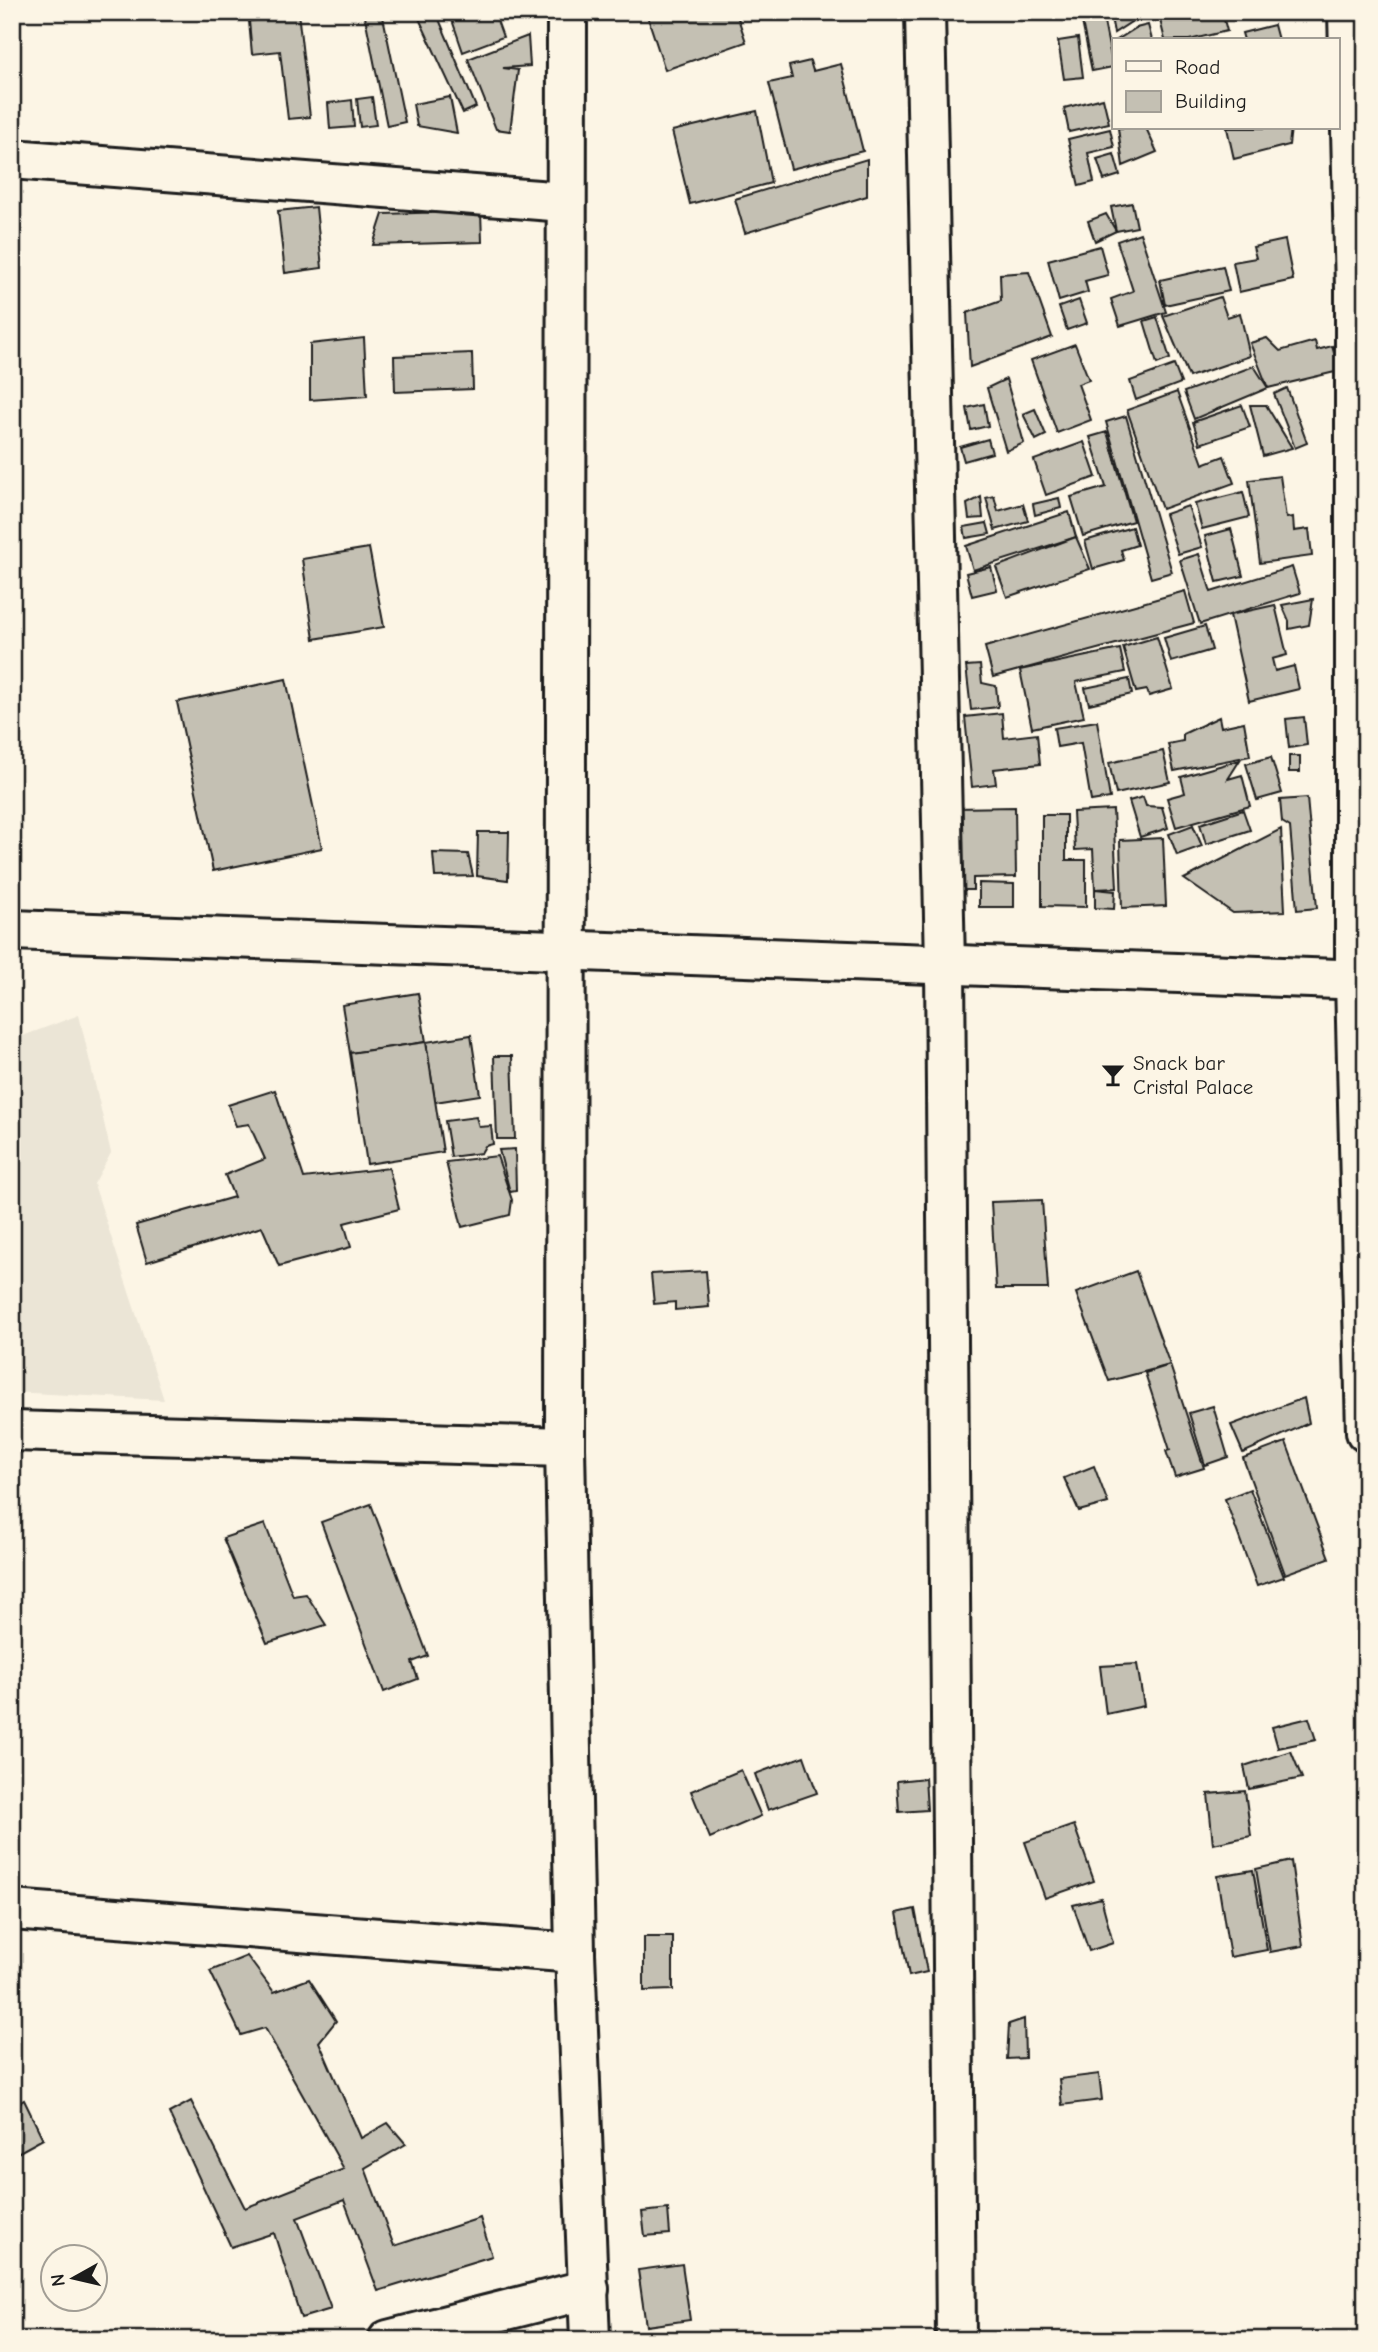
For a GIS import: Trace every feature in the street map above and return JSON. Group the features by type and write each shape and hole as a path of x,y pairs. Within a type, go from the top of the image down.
{"street":[{"path":"567,12 565,1447 575,1953 590,2340"},
{"path":"925,12 945,965 956,2340"},
{"path":"1348,12 1360,290 1360,980 1366,1432"},
{"path":"12,159 565,202"},
{"path":"12,930 1360,980"},
{"path":"12,1431 565,1447"},
{"path":"12,1910 575,1953"},
{"path":"388,2340 589,2289"}],"shaded area":[{"path":"79,1015 111,1153 94,1184 164,1400 12,1392 12,1040"}],"building":[{"path":"271,12 298,12 310,117 288,119 280,51 252,54 249,21 272,18"},
{"path":"364,12 382,12 405,122 387,126"},
{"path":"416,12 436,12 476,107 463,113"},
{"path":"494,12 503,37 463,52 450,14"},
{"path":"646,12 736,12 746,42 665,70"},
{"path":"1080,12 1102,12 1112,67 1092,71"},
{"path":"1110,12 1129,12 1131,22 1114,33"},
{"path":"1158,12 1222,12 1227,31 1197,38 1164,38"},
{"path":"1148,25 1151,38 1120,38 1136,28"},
{"path":"1274,25 1277,38 1243,38 1242,33"},
{"path":"528,36 530,66 503,68 518,70 510,131 496,129 468,59"},
{"path":"1078,38 1083,77 1064,79 1058,41"},
{"path":"810,61 813,71 841,64 863,151 791,169 769,83 792,78 789,66"},
{"path":"372,97 376,125 360,127 357,99"},
{"path":"450,97 457,133 417,126 413,104"},
{"path":"1103,98 1109,123 1069,132 1064,108"},
{"path":"352,100 354,127 330,129 328,103"},
{"path":"757,111 771,183 690,204 672,131"},
{"path":"1110,129 1114,147 1088,153 1094,182 1079,186 1068,139"},
{"path":"1118,130 1147,130 1157,152 1123,166"},
{"path":"1227,130 1291,130 1289,145 1234,159"},
{"path":"1114,154 1120,175 1104,180 1097,159"},
{"path":"867,159 867,196 745,233 735,199"},
{"path":"1132,203 1137,227 1116,231 1111,207"},
{"path":"316,207 322,268 285,273 278,211"},
{"path":"481,211 482,242 373,245 383,214"},
{"path":"1106,214 1116,231 1095,241 1088,221"},
{"path":"1140,233 1166,312 1120,326 1111,299 1133,291 1117,241"},
{"path":"1285,240 1293,280 1239,292 1233,262 1256,258 1253,247"},
{"path":"1100,246 1108,275 1085,281 1088,292 1059,301 1048,260"},
{"path":"1223,266 1229,291 1165,305 1160,280"},
{"path":"1029,272 1052,337 970,367 967,313 1001,301 1000,274"},
{"path":"1220,297 1227,317 1240,313 1250,356 1189,377 1163,316"},
{"path":"1079,300 1087,323 1067,330 1059,307"},
{"path":"1157,317 1170,359 1157,364 1144,321"},
{"path":"364,338 367,396 310,400 310,344"},
{"path":"1267,338 1280,351 1315,341 1317,350 1332,346 1339,371 1268,388 1250,343"},
{"path":"1075,344 1089,380 1078,384 1091,420 1057,433 1031,360"},
{"path":"472,353 473,389 395,392 394,356"},
{"path":"1174,365 1181,383 1136,400 1130,381"},
{"path":"1254,366 1268,388 1194,419 1184,392"},
{"path":"1006,379 1024,443 1006,451 987,388"},
{"path":"1287,388 1307,443 1295,448 1274,394"},
{"path":"1177,392 1203,464 1224,456 1234,483 1162,509 1127,410"},
{"path":"984,404 988,426 971,430 967,408"},
{"path":"1242,405 1250,427 1200,444 1193,422"},
{"path":"1250,405 1266,405 1292,448 1263,456"},
{"path":"1035,409 1046,435 1036,440 1023,414"},
{"path":"1126,416 1172,572 1151,578 1106,422"},
{"path":"1107,432 1133,521 1083,536 1071,497 1106,487 1090,437"},
{"path":"988,439 992,453 964,461 960,447"},
{"path":"1084,442 1096,477 1046,495 1034,460"},
{"path":"1280,476 1286,518 1293,517 1294,531 1309,529 1312,556 1260,563 1249,480"},
{"path":"1243,492 1249,517 1202,529 1195,504"},
{"path":"994,496 998,511 1023,504 1028,521 995,530 986,498"},
{"path":"981,497 983,518 969,519 967,504"},
{"path":"1059,498 1061,508 1035,515 1033,504"},
{"path":"1188,506 1202,547 1178,554 1165,514"},
{"path":"1069,512 1076,537 973,570 966,546"},
{"path":"987,523 990,534 966,538 964,527"},
{"path":"1132,527 1137,545 1121,550 1124,560 1093,569 1085,541"},
{"path":"1231,529 1243,576 1217,582 1205,536"},
{"path":"1076,537 1090,569 1007,597 996,567"},
{"path":"369,548 384,627 314,639 302,559"},
{"path":"1199,554 1211,592 1292,567 1300,593 1200,624 1180,560"},
{"path":"991,567 997,590 972,596 966,573"},
{"path":"1185,591 1194,623 993,677 985,647"},
{"path":"1313,599 1309,625 1289,629 1289,621 1282,605"},
{"path":"1275,605 1287,655 1272,659 1275,671 1294,666 1299,689 1249,701 1230,615"},
{"path":"1205,626 1212,650 1171,662 1164,638"},
{"path":"1157,637 1173,689 1149,696 1147,690 1136,692 1123,647"},
{"path":"1120,649 1125,672 1076,682 1084,717 1032,728 1020,670"},
{"path":"980,665 982,683 996,686 998,707 971,710 966,666"},
{"path":"286,679 322,848 213,871 177,702"},
{"path":"1129,679 1132,694 1089,704 1085,688"},
{"path":"1002,713 1004,738 1037,734 1040,764 994,769 996,784 972,787 965,717"},
{"path":"1219,717 1221,727 1244,722 1250,756 1174,771 1168,744 1183,741 1183,734"},
{"path":"1304,717 1307,745 1289,748 1286,719"},
{"path":"1097,721 1110,798 1091,801 1081,743 1057,747 1054,728"},
{"path":"1163,751 1170,782 1116,794 1109,763"},
{"path":"1289,756 1300,756 1300,772 1289,772"},
{"path":"1271,757 1282,793 1257,800 1246,764"},
{"path":"1240,760 1228,779 1242,775 1250,806 1176,827 1167,798 1185,793 1181,777"},
{"path":"1143,797 1146,806 1162,807 1168,828 1140,837 1129,801"},
{"path":"1307,798 1317,908 1297,910 1290,827 1282,822 1280,800"},
{"path":"1015,807 1016,877 973,878 973,890 956,890 954,808"},
{"path":"1113,810 1117,888 1095,889 1093,849 1075,850 1073,812"},
{"path":"1243,810 1250,830 1206,844 1200,824"},
{"path":"1042,815 1066,815 1066,860 1086,860 1086,907 1042,906"},
{"path":"1193,825 1202,846 1177,855 1169,834"},
{"path":"1281,829 1285,911 1233,913 1184,879"},
{"path":"478,832 509,832 508,880 477,876"},
{"path":"1163,838 1166,906 1122,908 1120,840"},
{"path":"433,853 468,854 473,876 435,877"},
{"path":"979,883 1014,884 1014,907 979,907"},
{"path":"1095,889 1115,891 1114,909 1095,908"},
{"path":"418,993 426,1042 350,1053 342,1005"},
{"path":"471,1035 480,1095 435,1102 426,1042"},
{"path":"426,1042 443,1152 367,1164 350,1053"},
{"path":"494,1056 512,1056 515,1139 497,1139"},
{"path":"275,1090 304,1178 389,1168 399,1209 344,1223 351,1247 279,1266 262,1227 147,1262 136,1225 234,1197 225,1175 265,1159 249,1124 236,1126 228,1105"},
{"path":"476,1117 479,1127 491,1126 493,1144 485,1146 481,1153 451,1157 445,1121"},
{"path":"515,1149 516,1191 510,1192 499,1150"},
{"path":"497,1156 512,1200 510,1215 462,1227 446,1162"},
{"path":"1042,1200 1048,1289 996,1289 991,1202"},
{"path":"706,1271 709,1307 675,1310 675,1302 654,1304 651,1274"},
{"path":"1136,1271 1170,1365 1109,1381 1076,1293"},
{"path":"1170,1365 1204,1468 1175,1477 1166,1451 1170,1450 1145,1373"},
{"path":"1304,1398 1309,1423 1243,1453 1231,1425"},
{"path":"1213,1406 1228,1457 1205,1465 1189,1413"},
{"path":"1286,1442 1329,1558 1285,1574 1243,1458"},
{"path":"1094,1466 1108,1503 1079,1511 1064,1478"},
{"path":"1250,1489 1284,1577 1257,1586 1225,1499"},
{"path":"371,1504 428,1656 412,1662 418,1679 384,1692 321,1522"},
{"path":"265,1524 293,1596 306,1594 326,1625 267,1643 223,1538"},
{"path":"1137,1664 1144,1706 1106,1714 1100,1666"},
{"path":"1309,1718 1316,1740 1278,1748 1272,1727"},
{"path":"1291,1751 1302,1778 1249,1789 1244,1766"},
{"path":"804,1756 817,1793 768,1810 755,1774"},
{"path":"741,1770 761,1816 710,1838 691,1791"},
{"path":"925,1778 927,1810 899,1812 897,1781"},
{"path":"1245,1791 1251,1836 1213,1844 1208,1794"},
{"path":"1074,1825 1094,1881 1045,1898 1025,1842"},
{"path":"1291,1861 1303,1946 1270,1952 1256,1869"},
{"path":"1253,1870 1267,1950 1230,1957 1217,1876"},
{"path":"1101,1898 1113,1943 1089,1951 1073,1905"},
{"path":"915,1909 927,1972 909,1976 897,1913"},
{"path":"644,1937 673,1937 673,1990 644,1991"},
{"path":"247,1956 274,1992 309,1979 336,2021 319,2042 361,2138 388,2123 406,2144 365,2168 394,2246 480,2218 492,2256 378,2291 344,2200 297,2218 331,2309 301,2318 274,2233 231,2247 169,2113 191,2101 245,2208 344,2169 265,2028 241,2035 210,1971"},
{"path":"1024,2019 1025,2058 1007,2059 1009,2024"},
{"path":"1099,2074 1102,2100 1062,2105 1059,2079"},
{"path":"24,2100 43,2139 12,2156 12,2107"},
{"path":"668,2209 670,2234 645,2236 642,2212"},
{"path":"682,2264 690,2320 646,2326 638,2270"}],"place":[{"name":"Snack bar Cristal Palace","path":"1113,1075"}]}
